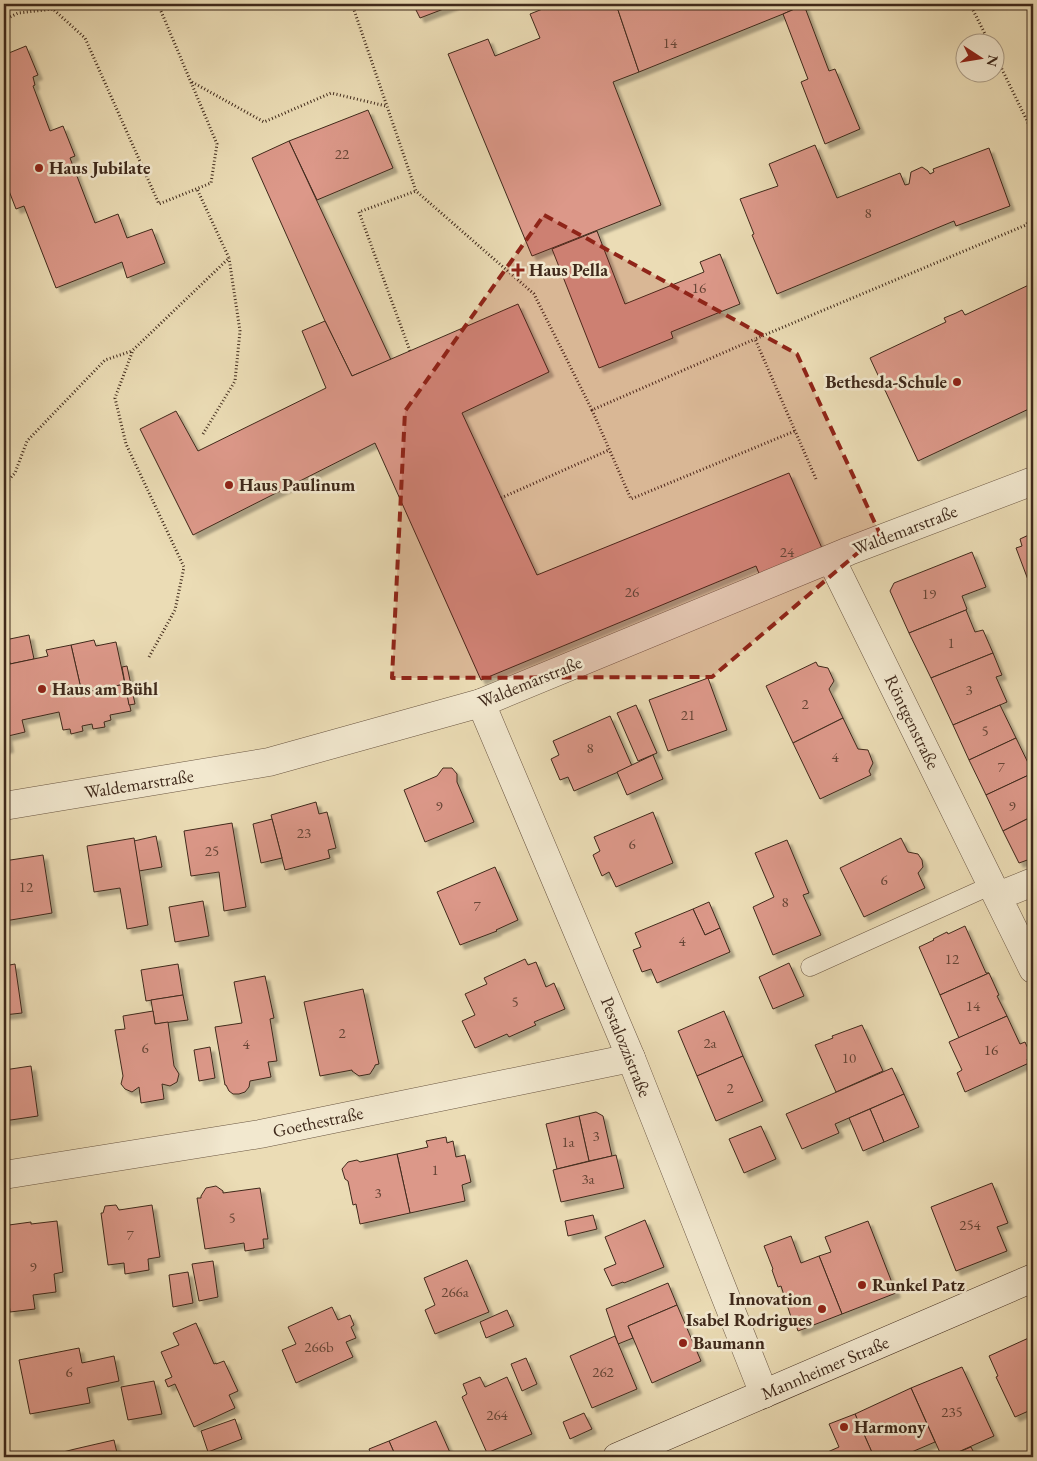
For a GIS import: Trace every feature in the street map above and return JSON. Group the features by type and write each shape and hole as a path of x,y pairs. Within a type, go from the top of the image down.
{"street":[{"name":"Waldemarstraße","path":"4,806 269,762 481,703 832,559 1033,481"},
{"name":"Röntgenstraße","path":"832,559 1033,969"},
{"name":"Pestalozzistraße","path":"481,703 631,1058 764,1394"},
{"path":"995,891 1033,882"},
{"name":"Goethestraße","path":"4,1175 260,1134 631,1058"},
{"name":"Mannheimer Straße","path":"617,1457 1033,1278"}],"lane":[{"path":"810,967 995,891"}],"path":[{"path":"4,20 18,14 53,9 85,38 159,204 211,184 217,144 158,4"},
{"path":"352,4 416,191 534,294 592,410 631,499 796,431"},
{"path":"977,4 971,5 984,32"},
{"path":"1004,74 1033,133"},
{"path":"191,82 264,122 331,92 386,106"},
{"path":"197,189 229,258 240,331 235,381 203,434"},
{"path":"410,351 359,212 416,191"},
{"path":"592,410 1026,225 1033,215"},
{"path":"4,485 15,474 27,441 105,360 133,350 229,258"},
{"path":"755,339 816,479"},
{"path":"133,350 115,398 126,444 184,567 176,610 149,657"},
{"path":"501,498 610,450"}],"highlighted area":[{"path":"544,215 797,354 880,534 712,677 392,678 405,411"}],"building":[{"path":"413,4 453,4 454,5 420,18"},
{"path":"555,4 615,4 617,7 639,72 613,82 661,205 532,256 448,54 488,39 495,56 540,38 530,14"},
{"path":"625,4 804,5 639,72 617,7"},
{"path":"804,5 829,71 835,69 860,129 825,144 801,82 808,79 783,14"},
{"name":"Haus Jubilate","path":"26,46 38,75 33,77 35,85 33,86 50,131 63,126 75,156 70,158 95,223 118,214 127,238 152,229 165,263 127,278 122,262 56,288 24,206 16,209 4,178 4,55"},
{"path":"368,110 393,168 317,200 289,141"},
{"path":"289,141 391,360 352,376 325,321 252,158"},
{"path":"815,145 837,198 900,173 905,185 909,184 911,172 922,167 930,174 934,172 933,169 989,148 1010,206 956,226 954,221 777,294 752,235 754,234 740,199 778,186 769,164"},
{"path":"597,231 625,304 704,272 700,262 720,254 740,304 671,332 673,338 599,368 552,249"},
{"name":"Bethesda-Schule","path":"1033,283 1033,407 918,461 870,358 946,322 944,318 962,310 965,315"},
{"name":"Haus Paulinum","path":"518,304 549,372 462,413 537,575 789,473 825,555 762,581 756,566 481,680 375,443 193,535 140,429 176,411 198,451 326,388 302,331 325,321 352,376"},
{"path":"1033,533 1033,593 1016,548 1022,546 1020,539"},
{"path":"972,552 986,587 962,596 966,610 909,633 890,591 894,583"},
{"path":"966,610 975,632 983,630 993,653 931,678 909,633"},
{"path":"29,635 34,659 10,664 5,640"},
{"path":"94,640 96,646 116,642 125,684 82,693 71,645"},
{"name":"Haus am Bühl","path":"71,645 82,693 125,684 131,711 110,715 111,720 104,722 105,727 93,729 92,724 82,726 83,731 71,734 70,729 63,730 59,712 22,720 25,732 4,737 4,659 9,658 10,664 48,656 46,650"},
{"path":"993,653 1002,675 996,677 1007,702 953,725 931,678"},
{"path":"816,662 818,666 828,668 834,681 829,689 843,718 793,743 766,686"},
{"path":"127,666 135,704 129,705 122,667"},
{"path":"708,678 727,730 668,751 649,700"},
{"path":"636,705 657,753 638,761 617,713"},
{"path":"1000,705 1016,738 969,760 953,725"},
{"path":"610,716 632,766 574,791 568,777 560,780 551,759 559,755 553,741"},
{"path":"843,718 858,749 868,750 873,763 869,771 871,775 820,799 793,743"},
{"path":"7,736 9,748 4,749 4,737"},
{"path":"1016,738 1033,773 986,795 969,760"},
{"path":"653,755 663,779 627,795 617,772"},
{"path":"443,768 452,768 457,774 457,782 474,822 425,842 404,790 437,776"},
{"path":"1033,773 1033,816 1003,831 986,795"},
{"path":"316,802 319,814 327,812 336,848 328,850 330,858 285,870 271,815"},
{"path":"653,812 673,863 616,887 609,872 602,876 593,855 600,851 594,837"},
{"path":"1033,816 1033,858 1019,863 1003,831"},
{"path":"272,819 282,858 261,863 253,824"},
{"path":"232,823 246,907 224,911 219,872 191,876 184,831"},
{"path":"156,836 162,867 139,871 134,841"},
{"path":"134,838 148,925 127,929 120,888 94,892 87,846"},
{"path":"901,838 908,852 918,854 922,860 923,867 918,873 925,888 864,917 840,868"},
{"path":"787,840 809,893 803,895 821,935 773,955 753,907 774,897 755,853"},
{"path":"43,855 52,913 5,921 4,861"},
{"path":"495,867 518,920 497,931 460,945 437,892"},
{"path":"203,901 209,936 175,942 169,907"},
{"path":"709,902 720,928 705,935 693,909"},
{"path":"693,909 705,935 720,928 730,952 657,983 651,969 642,972 633,950 641,947 635,933"},
{"path":"965,926 986,973 989,973 940,995 919,947 947,932 948,934"},
{"path":"525,959 528,965 536,962 546,987 554,983 565,1009 534,1022 536,1025 509,1037 507,1034 475,1048 462,1021 475,1015 465,994 487,984 484,978"},
{"path":"789,963 804,996 773,1009 759,977"},
{"path":"15,964 22,1013 4,1015 4,966"},
{"path":"178,964 183,995 146,1001 141,970"},
{"path":"989,973 999,995 997,996 1007,1016 959,1038 940,995"},
{"path":"265,976 274,1018 270,1019 277,1061 268,1062 271,1077 250,1081 249,1087 245,1092 233,1094 225,1085 215,1027 242,1023 234,982"},
{"path":"363,989 379,1064 375,1065 370,1074 359,1076 352,1070 320,1076 304,1002"},
{"path":"183,995 188,1020 155,1024 151,1000"},
{"path":"153,1011 155,1024 168,1022 174,1066 179,1074 177,1082 170,1086 162,1084 164,1099 141,1103 139,1087 132,1092 125,1089 121,1084 123,1076 115,1030 125,1029 123,1016"},
{"path":"724,1011 743,1056 697,1076 678,1031"},
{"path":"1007,1016 1020,1044 1025,1042 1032,1057 1027,1059 1029,1063 965,1092 957,1073 962,1070 949,1042"},
{"path":"862,1025 883,1071 836,1092 815,1045 833,1038 832,1036"},
{"path":"210,1047 215,1078 199,1081 194,1050"},
{"path":"743,1056 763,1101 716,1121 697,1076"},
{"path":"31,1066 38,1116 4,1121 4,1070"},
{"path":"892,1068 904,1094 835,1124 839,1133 802,1149 786,1114"},
{"path":"904,1094 919,1127 884,1142 870,1109"},
{"path":"870,1109 884,1142 863,1151 849,1118"},
{"path":"596,1112 603,1116 612,1156 589,1161 579,1116"},
{"path":"579,1116 589,1161 557,1169 546,1124"},
{"path":"761,1126 776,1159 744,1173 729,1139"},
{"path":"446,1137 447,1143 453,1141 456,1157 465,1155 471,1182 462,1185 465,1201 410,1213 397,1154 428,1147 426,1141"},
{"path":"397,1154 410,1213 360,1224 356,1204 353,1205 348,1181 345,1179 342,1169 348,1162 357,1160 360,1162"},
{"path":"616,1155 624,1188 561,1202 553,1170"},
{"path":"992,1183 1008,1223 997,1227 1007,1251 956,1271 931,1207"},
{"path":"216,1186 223,1193 260,1188 268,1239 263,1239 264,1248 245,1251 244,1243 205,1249 197,1198 201,1198 206,1188"},
{"path":"116,1205 119,1210 152,1205 160,1257 148,1259 149,1270 125,1274 124,1263 108,1265 101,1213 103,1213 105,1206"},
{"path":"593,1215 597,1229 568,1236 565,1221"},
{"path":"645,1220 664,1267 612,1286 604,1269 616,1264 605,1237"},
{"path":"57,1221 63,1272 54,1274 56,1292 33,1295 35,1309 10,1312 4,1261 4,1228 9,1227 9,1225 31,1222 31,1224"},
{"path":"868,1221 896,1293 842,1314 819,1256 831,1252 825,1237"},
{"path":"791,1236 801,1263 819,1256 842,1314 798,1331 794,1319 792,1320 781,1286 778,1287 764,1246"},
{"path":"467,1260 489,1312 435,1334 425,1310 435,1305 424,1278"},
{"path":"213,1261 218,1297 199,1301 192,1264"},
{"path":"188,1272 193,1303 173,1307 169,1275"},
{"path":"668,1283 677,1305 628,1326 633,1338 618,1344 606,1309"},
{"path":"677,1305 701,1361 652,1383 628,1326"},
{"path":"332,1307 338,1320 350,1315 354,1325 351,1327 356,1338 346,1342 353,1357 296,1383 282,1350 296,1344 288,1327"},
{"path":"507,1310 514,1326 486,1338 480,1322"},
{"path":"196,1323 214,1364 224,1361 238,1391 229,1395 235,1408 194,1427 175,1384 168,1387 165,1380 172,1377 161,1352 179,1345 173,1333"},
{"path":"615,1336 637,1389 592,1408 570,1356"},
{"path":"1033,1336 1033,1409 1015,1417 996,1377 998,1376 989,1356"},
{"path":"79,1348 82,1363 114,1356 119,1381 87,1388 90,1403 30,1414 19,1360"},
{"path":"526,1358 537,1384 522,1391 511,1364"},
{"path":"962,1367 994,1436 947,1457 942,1457 911,1388"},
{"path":"480,1377 485,1387 507,1377 532,1434 487,1453 462,1397 467,1394 463,1384"},
{"path":"154,1381 162,1414 128,1420 121,1387"},
{"path":"911,1388 935,1442 900,1457 874,1457 855,1414"},
{"path":"584,1413 592,1429 570,1439 563,1422"},
{"path":"855,1414 874,1457 824,1457 823,1454 839,1447 829,1424"},
{"path":"235,1419 242,1439 208,1452 201,1431"},
{"path":"436,1421 452,1457 396,1457 389,1441"},
{"path":"114,1440 118,1457 43,1457 75,1449"},
{"path":"389,1441 396,1457 372,1457 369,1449"},
{"path":"971,1447 976,1457 947,1457"}],"place":[{"name":"Haus Jubilate","path":"39,168"},
{"name":"Haus Pella","path":"518,270"},
{"name":"Bethesda-Schule","path":"957,382"},
{"name":"Haus Paulinum","path":"229,485"},
{"name":"Haus am Bühl","path":"42,689"},
{"name":"Runkel Patz","path":"862,1285"},
{"name":"Innovation Isabel Rodrigues","path":"822,1309"},
{"name":"Baumann","path":"683,1343"},
{"name":"Harmony","path":"844,1427"}]}
